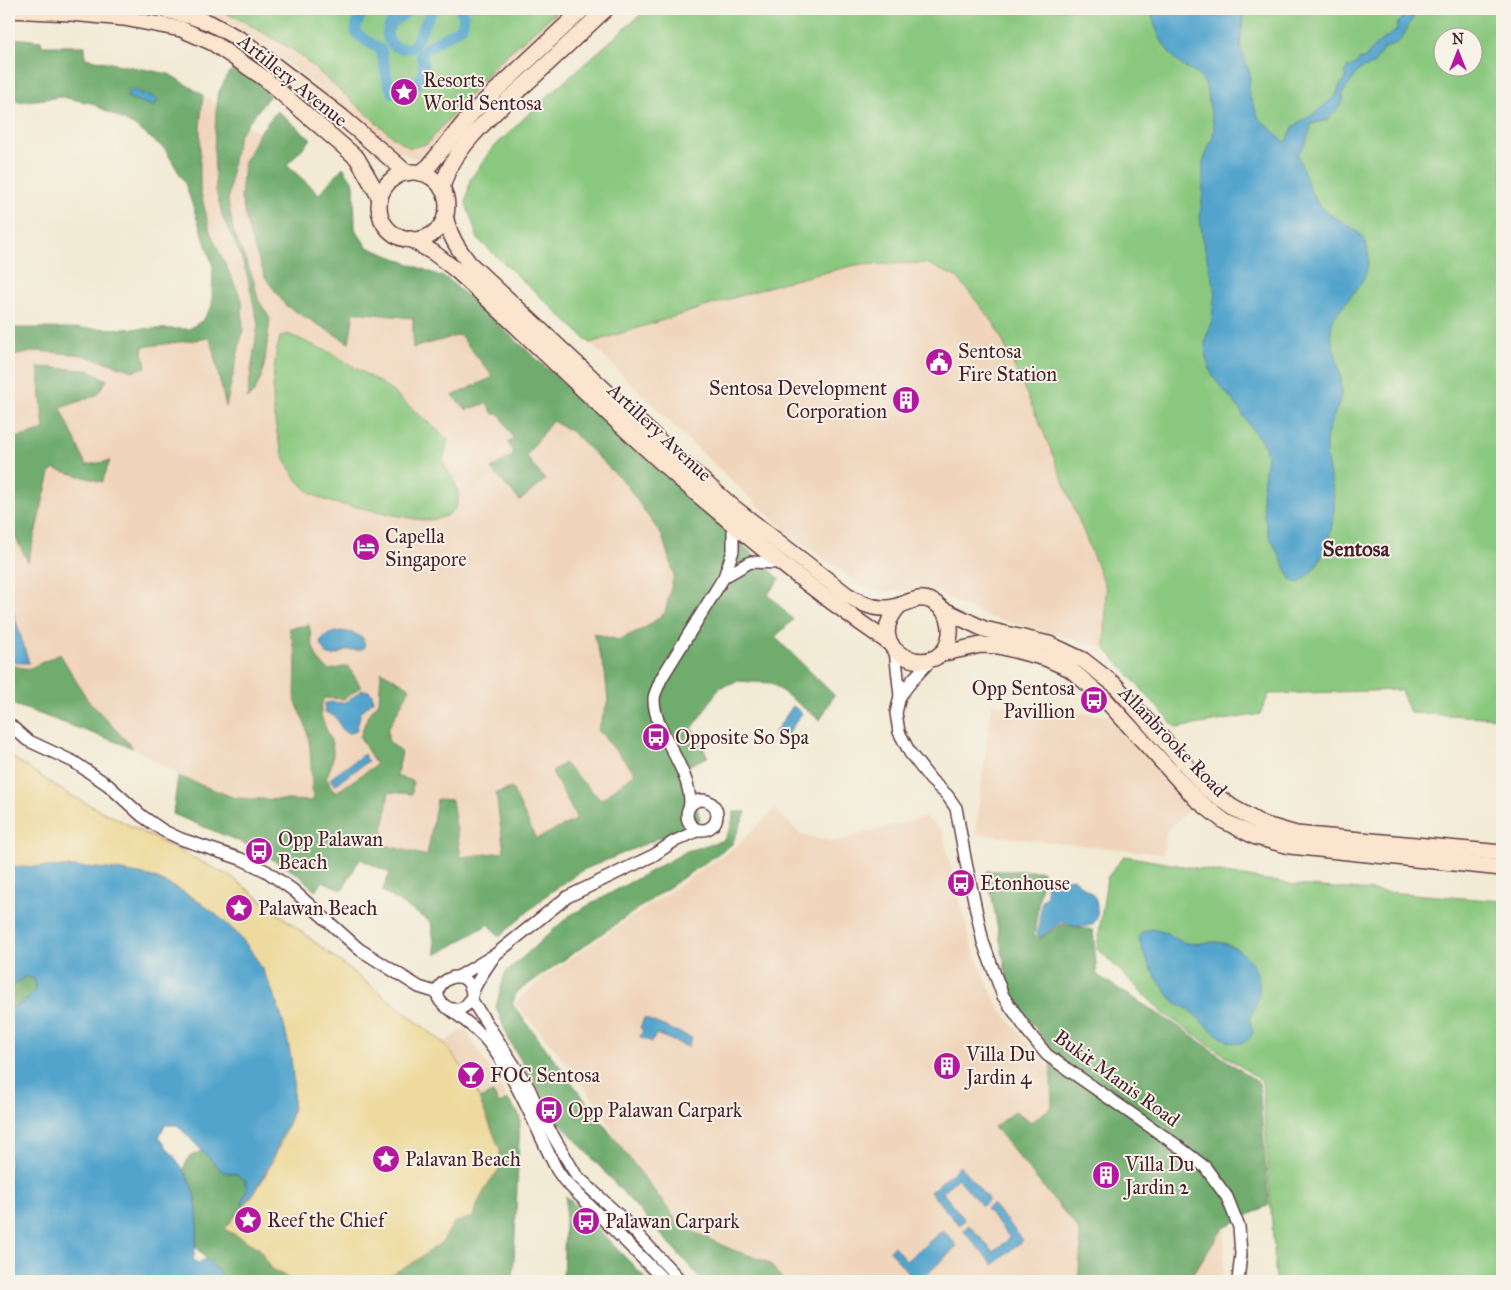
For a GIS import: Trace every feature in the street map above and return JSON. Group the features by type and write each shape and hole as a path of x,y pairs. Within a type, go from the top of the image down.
{"street":[{"name":"Artillery Avenue","path":"160,9 210,23 243,41 336,111 413,173"},
{"path":"413,173 428,176 436,181 446,197 445,216 435,231 419,239 400,237 385,225 379,208 380,198 387,184 399,175 413,173 430,166 472,113 583,9"},
{"path":"442,189 444,178 452,163 483,124 606,9"},
{"name":"Artillery Avenue","path":"9,10 124,18 181,29 213,43 264,78 357,158 380,198"},
{"name":"Artillery Avenue","path":"445,216 454,244 469,263 685,466 733,507 847,595 860,602 875,607 887,608 922,599 937,604 944,610"},
{"name":"Artillery Avenue","path":"410,239 434,253 456,270 680,479 733,524 837,606 893,647 902,656 918,661 937,656"},
{"path":"458,977 496,954 567,897 654,855 673,842 712,825 716,817 715,808 689,785 660,724 654,697 660,679 724,577 733,551 733,524"},
{"path":"724,577 750,562 783,563"},
{"path":"899,606 892,614 888,624 888,634 893,647 900,696"},
{"path":"900,696 914,678 946,646 950,638 950,628 944,610"},
{"name":"Allanbrooke Road","path":"944,610 984,629 1049,644 1089,664 1115,685 1206,788 1232,807 1262,824 1296,834 1502,853"},
{"name":"Allanbrooke Road","path":"937,656 981,645 999,646 1045,658 1070,670 1102,696 1196,799 1224,821 1256,837 1290,846 1502,868"},
{"name":"Bukit Manis Road","path":"900,696 896,713 899,732 910,753 956,808 983,942 1003,996 1047,1055 1205,1167 1228,1196 1239,1227 1241,1254 1238,1281"},
{"path":"9,724 27,740 74,762 95,776 108,785 142,816 164,831 181,840 247,861 266,871 293,890 359,949 418,987 438,992"},
{"path":"673,842 687,818 690,805 689,785"},
{"path":"690,805 699,800 704,800"},
{"path":"687,818 691,826 699,830"},
{"path":"450,1009 460,1009 465,1006 480,976 496,954"},
{"path":"665,1281 564,1180 498,1056 486,1040 441,1003 438,992 442,982 452,977 458,977 469,984 471,996 529,1088 541,1115 576,1175 623,1220 681,1281"},
{"path":"531,1118 532,1096"}],"shaded area":[{"name":"Resorts World Sentosa","path":"192,9 571,9 466,111 435,152 423,158 414,158 397,151 287,63 235,27"},
{"path":"203,95 259,133 244,163 348,343 354,312 413,318 413,348 460,335 493,377 452,396 487,402 500,414 514,441 508,443 514,455 492,468 526,456 552,421 571,431 625,483 662,536 674,575 665,613 645,628 618,640 593,633 605,672 608,701 598,730 635,772 601,800 565,764 552,772 577,819 536,839 512,789 504,852 461,857 452,800 437,799 427,856 381,844 389,792 412,794 396,776 402,753 388,740 388,729 409,688 381,671 379,702 368,715 376,765 335,794 326,778 331,769 332,744 323,725 321,704 324,698 344,699 329,670 319,663 309,625 289,629 296,654 295,700 306,726 310,747 313,801 235,798 188,780 133,748 87,699 60,654 28,669 9,665 9,525 28,561 49,473 54,469 102,482 109,461 86,465 61,408 88,370 44,430 9,440 9,357 37,351 83,355 133,371 142,347 211,338 227,405 243,330 242,300 210,232 200,189 200,127"},
{"name":"Sentosa Development Corporation","path":"926,263 958,278 996,326 1044,433 1106,588 1105,648 986,616 958,604 937,592 921,589 881,592 867,589 793,538 680,432 590,343 781,283 856,265"},
{"path":"992,704 1109,716 1192,807 1166,832 1163,854 975,834"},
{"path":"775,809 801,835 832,842 925,817 942,831 971,945 996,1003 1038,1058 1075,1088 1180,1159 1225,1233 1223,1281 750,1281 719,1241 693,1233 655,1195 618,1145 603,1111 554,1048 515,1003 545,976 738,845"},
{"path":"465,1028 508,1100 499,1104 492,1093 464,1112 425,1056"}],"green space":[{"name":"Resorts World Sentosa","path":"217,9 560,9 498,62 427,144 410,148 393,137 295,51 243,21"},
{"path":"647,9 1502,9 1502,718 1410,713 1401,690 1269,694 1260,714 1176,728 1105,648 1106,588 1044,433 996,326 958,278 926,263 856,265 781,283 590,343 478,239 466,203 470,180 490,151 540,103"},
{"path":"9,24 13,24 13,38 41,41 42,46 85,46 85,58 169,74 203,95 200,127 200,189 210,232 242,300 243,330 226,407 210,338 142,347 146,367 133,371 83,355 37,351 9,357 10,328 189,329 203,320 212,306 213,266 185,183 165,149 135,126 91,103 62,97 17,102 9,78"},
{"path":"240,69 246,71 270,95 239,135 233,161 228,201 234,233 253,278 258,299 270,319 261,378 254,392 247,399 258,324 241,256 223,218 216,191 214,151 219,92 229,72"},
{"path":"277,111 311,139 287,165 319,194 343,167 354,184 355,229 367,247 448,279 780,579 768,594 793,620 775,637 834,695 820,720 771,683 737,681 719,688 692,729 708,757 687,766 700,821 583,870 548,894 499,937 489,924 436,955 431,922 382,891 390,873 360,859 342,890 323,881 315,891 299,875 250,846 173,814 178,776 235,798 313,801 310,747 306,726 295,700 296,654 289,628 309,625 314,650 319,661 329,670 348,666 361,687 344,699 324,698 322,704 323,722 333,748 332,762 326,778 335,793 376,765 360,737 368,715 379,702 381,671 410,688 388,729 388,740 402,753 396,776 413,781 412,794 389,792 381,844 427,856 437,799 452,800 461,857 504,852 496,793 512,788 536,839 577,819 552,772 564,763 601,800 635,773 598,730 608,701 605,672 593,633 618,640 645,628 665,613 674,575 662,536 625,483 571,431 552,421 526,456 545,480 520,501 491,469 514,455 508,442 514,440 500,414 493,414 487,403 467,410 452,396 493,377 460,335 413,348 413,318 354,312 349,343 285,305 265,277 250,236 241,198 244,163 259,133"},
{"path":"288,334 331,353 384,385 448,439 443,462 457,489 457,505 453,511 440,518 421,520 331,502 316,496 300,484 289,467 281,446 273,401 276,356 280,337"},
{"path":"38,367 89,370 107,380 97,395 61,408 86,465 110,461 102,482 54,469 50,473 28,562 9,525 9,440 44,430"},
{"path":"60,654 87,699 133,748 9,703 9,665 28,669"},
{"path":"734,812 746,812 732,844 517,992 512,1004 681,1226 733,1250 768,1262 784,1281 703,1281 555,1117 510,1042 496,1007 505,973 569,916 687,851 724,840 731,827"},
{"path":"1124,856 1296,885 1502,901 1502,1281 1276,1281 1262,1081 1163,1013 1097,948 1107,878"},
{"path":"987,871 1043,871 1034,936 1041,938 1061,924 1093,930 1097,975 1179,1027 1259,1083 1269,1205 1224,1227 1188,1281 1078,1281 1081,1248 1078,1229 994,1127 1015,1111 1031,1122 1052,1107 1050,1047 1010,994"},
{"path":"25,977 33,978 36,989 30,998 9,1009 9,988"},
{"path":"493,1093 499,1104 508,1100 520,1116 513,1281 365,1281 411,1264 443,1241 453,1223 473,1217 478,1202 499,1169 500,1150 479,1099"},
{"path":"202,1151 223,1172 236,1174 245,1180 247,1189 242,1201 243,1206 225,1229 259,1248 272,1269 294,1281 228,1281 196,1247 197,1207 189,1180 183,1170 189,1157"},
{"path":"566,1196 648,1281 563,1281"}],"sand":[{"name":"Palavan Beach","path":"9,755 66,793 233,878 445,1044 475,1085 500,1150 499,1169 478,1202 473,1217 453,1223 443,1241 411,1264 389,1275 365,1281 294,1281 272,1269 259,1248 225,1229 251,1198 268,1171 288,1124 292,1109 292,1081 285,1030 276,1001 264,974 230,928 208,908 182,891 153,877 9,866"}],"water":[{"path":"1150,9 1244,9 1240,46 1250,74 1249,95 1259,118 1286,143 1293,127 1335,98 1340,85 1347,76 1345,73 1348,67 1353,66 1360,59 1364,59 1376,45 1397,30 1397,24 1411,9 1427,9 1415,14 1401,40 1394,45 1384,48 1373,65 1359,70 1343,93 1344,99 1337,110 1327,120 1311,124 1305,144 1297,154 1313,196 1328,213 1360,234 1367,247 1368,261 1360,285 1338,313 1331,331 1341,379 1340,401 1328,430 1326,442 1334,510 1330,534 1321,557 1308,576 1299,583 1291,579 1269,535 1264,515 1262,494 1267,456 1265,446 1239,408 1213,377 1206,358 1205,341 1212,320 1215,290 1203,242 1200,216 1203,192 1203,162 1213,136 1214,128 1205,83 1198,75 1176,60 1166,48 1158,33"},
{"path":"130,89 158,99 155,107 127,97"},
{"path":"11,605 29,663 17,663 9,660 9,606"},
{"path":"341,631 353,633 363,638 365,647 360,650 347,650 333,656 326,654 320,643 321,640 328,634"},
{"path":"363,690 369,691 372,694 373,701 361,712 356,731 347,733 336,718 325,712 324,704 329,702 345,702"},
{"path":"793,706 802,713 782,742 773,735"},
{"path":"364,754 368,761 335,785 330,779"},
{"path":"9,866 102,868 151,877 177,889 215,914 237,934 257,960 276,1001 284,1024 293,1071 294,1092 291,1117 271,1162 243,1206 242,1201 247,1189 245,1180 236,1174 223,1172 177,1125 165,1125 159,1137 184,1171 196,1202 198,1222 193,1260 198,1263 206,1259 228,1281 9,1281 9,1009 30,998 36,989 36,984 33,978 25,977 9,988"},
{"path":"1051,877 1074,878 1093,895 1097,914 1092,925 1081,927 1061,922 1041,937 1037,935 1042,900 1047,895 1046,880"},
{"path":"1151,929 1166,933 1186,943 1217,942 1226,944 1234,947 1248,959 1254,966 1257,975 1259,993 1250,1021 1253,1032 1247,1040 1239,1043 1222,1038 1190,1011 1173,1000 1161,985 1143,953 1139,937 1142,932"},
{"path":"644,1018 692,1038 688,1047 656,1034 652,1042 640,1037 643,1030 640,1028"},
{"path":"960,1166 989,1200 982,1206 958,1178 942,1192 965,1220 959,1225 930,1192"},
{"path":"992,1204 1023,1240 993,1265 963,1230 969,1225 993,1252 1010,1238 986,1209"},
{"path":"943,1230 957,1246 922,1279 923,1281 915,1281 889,1250 894,1246 906,1261"}],"waterway":[{"path":"364,9 358,20 356,32 363,39 381,50 390,88 393,93 408,90 419,82 423,70 421,55 427,48 462,27 464,16 460,9"},
{"path":"410,9 393,22 388,30 389,40 396,47 413,47 433,9"}],"place":[{"name":"Resorts World Sentosa","path":"404,92"},
{"name":"Sentosa Fire Station","path":"939,362"},
{"name":"Sentosa Development Corporation","path":"906,400"},
{"name":"Capella Singapore","path":"366,547"},
{"name":"Opp Sentosa Pavillion","path":"1094,700"},
{"name":"Opposite So Spa","path":"656,737"},
{"name":"Opp Palawan Beach","path":"259,851"},
{"name":"Etonhouse","path":"961,883"},
{"name":"Palawan Beach","path":"239,908"},
{"name":"Villa Du Jardin 4","path":"947,1066"},
{"name":"FOC Sentosa","path":"471,1075"},
{"name":"Opp Palawan Carpark","path":"549,1110"},
{"name":"Palavan Beach","path":"386,1159"},
{"name":"Villa Du Jardin 2","path":"1106,1175"},
{"name":"Reef the Chief","path":"248,1220"},
{"name":"Palawan Carpark","path":"586,1221"}],"district":[{"name":"Sentosa","path":"1356,549"}]}
